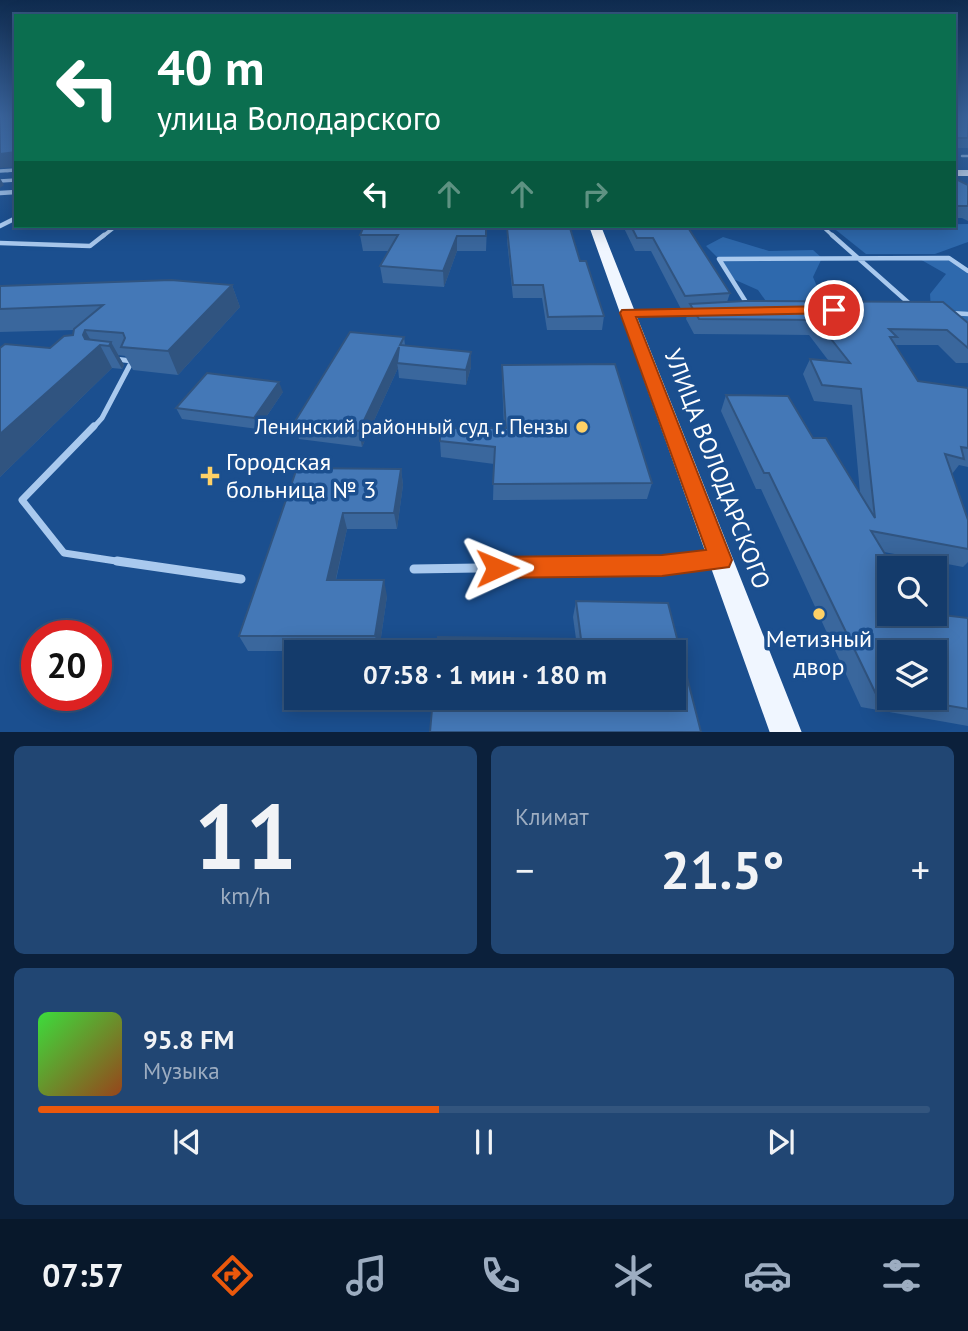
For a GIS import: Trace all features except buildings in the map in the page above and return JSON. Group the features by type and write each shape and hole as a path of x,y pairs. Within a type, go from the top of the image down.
{"main road":[{"name":"УЛИЦА ВОЛОДАРСКОГО","path":"596,228 786,732"}],"lane":[{"path":"962,156 968,156"},
{"path":"0,243 90,246 113,228"},
{"path":"824,228 916,310 903,310"},
{"path":"738,311 751,310 719,259 948,258 968,271"},
{"path":"940,312 968,314"},
{"path":"627,313 698,313"},
{"path":"101,358 132,361 102,418 22,500 64,553 241,579"},
{"path":"414,569 662,565 685,560 721,560"}],"shaded area":[{"path":"956,224 968,224 968,242 935,254 866,254 834,228 956,228"},
{"path":"723,237 769,251 813,250 822,258 813,277 825,305 768,304 758,290 731,278 719,259 706,246"},
{"path":"918,258 949,258 968,271 968,341 931,311 930,294 946,274"}],"place":[{"name":"Ленинский районный суд г. Пензы","path":"582,427"},
{"name":"Городская больница № 3","path":"210,476"},
{"name":"Метизный двор","path":"819,614"}],"route":[{"path":"497,568 662,565 685,560 721,560 627,313 834,310"}]}
